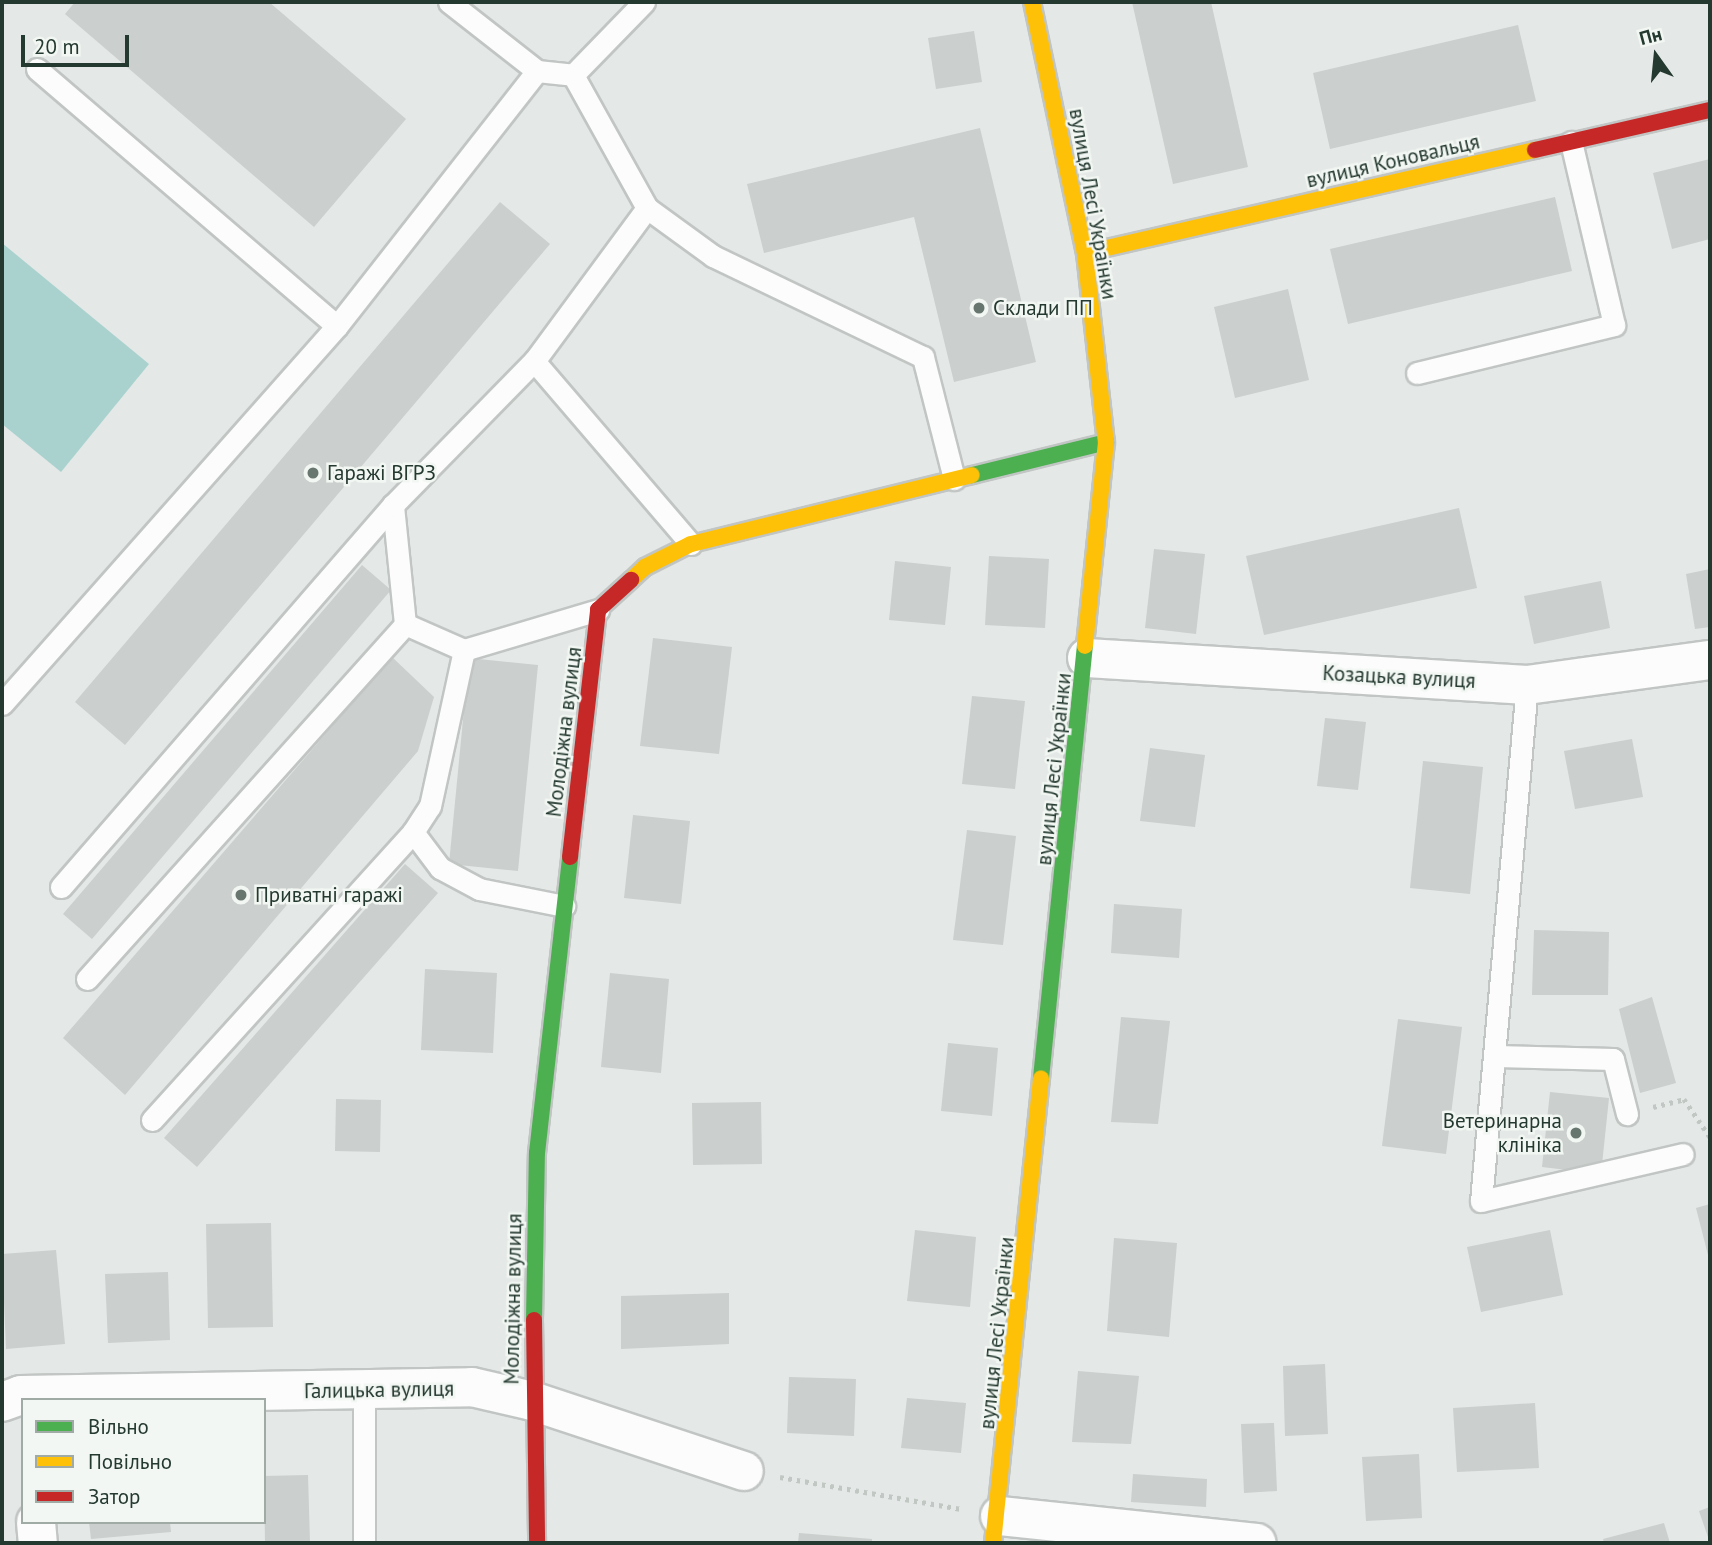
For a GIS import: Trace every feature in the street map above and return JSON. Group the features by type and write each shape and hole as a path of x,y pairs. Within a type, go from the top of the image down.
{"street":[{"name":"вулиця Лесі Українки","path":"996,1530 1087,658 1106,442 1085,253 1032,2"},
{"name":"вулиця Коновальця","path":"1085,253 1710,110"},
{"path":"598,610 645,567 691,544 1106,442"},
{"name":"Молодіжна вулиця","path":"537,1543 532,1401 537,1153 598,610"},
{"name":"Козацька вулиця","path":"1087,658 1527,685 1710,660"},
{"name":"Галицька вулиця","path":"142,1398 472,1387 532,1401 744,1471"},
{"path":"36,1524 38,1543"},
{"path":"996,1530 1257,1543"}],"lane":[{"path":"449,2 537,71 573,75"},
{"path":"573,75 644,2"},
{"path":"37,69 337,326"},
{"path":"2,704 337,326 537,71"},
{"path":"573,75 647,208 713,256 923,356 954,479"},
{"path":"1417,373 1614,325 1572,142"},
{"path":"61,887 393,505 534,361 647,208"},
{"path":"534,361 691,544"},
{"path":"87,979 405,624 393,505"},
{"path":"405,624 464,650 598,610"},
{"path":"152,1120 413,832 430,806 464,650"},
{"path":"1527,685 1481,1201 1684,1154"},
{"path":"413,832 440,868 479,889 564,906"},
{"path":"1496,1056 1613,1059 1627,1114"},
{"path":"364,1391 364,1543"}],"path":[{"path":"1627,1114 1684,1099 1710,1138"},
{"path":"744,1471 996,1530"}],"water":[{"path":"2,243 149,364 61,472 2,424"}],"building":[{"path":"75,2 269,2 406,119 314,227 65,14"},
{"path":"1132,2 1211,2 1248,167 1173,184"},
{"path":"1518,25 1536,101 1330,149 1313,73"},
{"path":"974,31 982,82 936,89 928,38"},
{"name":"Склади ПП","path":"980,128 1036,362 954,382 914,217 764,253 747,184"},
{"path":"1710,159 1710,239 1672,249 1653,173"},
{"path":"1555,197 1572,271 1348,324 1330,249"},
{"name":"Гаражі ВГРЗ","path":"500,202 550,244 125,745 75,702"},
{"path":"1288,289 1309,380 1235,398 1214,307"},
{"path":"1459,508 1477,588 1264,635 1246,556"},
{"path":"1154,549 1205,554 1196,634 1145,628"},
{"path":"989,556 1049,559 1045,628 985,625"},
{"path":"895,561 951,567 945,625 889,620"},
{"path":"362,565 391,590 92,939 63,914"},
{"path":"1710,569 1710,627 1695,629 1686,574"},
{"path":"1601,581 1610,628 1534,644 1524,596"},
{"path":"653,638 732,647 719,754 640,746"},
{"name":"Приватні гаражі","path":"392,657 434,697 418,751 125,1095 63,1038"},
{"path":"469,658 538,665 518,871 449,864"},
{"path":"972,696 1025,701 1015,789 962,784"},
{"path":"1325,718 1366,722 1358,790 1317,786"},
{"path":"1632,739 1643,797 1575,809 1564,751"},
{"path":"1150,748 1205,755 1195,827 1140,821"},
{"path":"1423,761 1483,767 1470,894 1410,888"},
{"path":"633,815 690,821 681,904 624,898"},
{"path":"967,830 1016,836 1003,945 953,940"},
{"name":"Приватні гаражі","path":"405,864 438,893 197,1167 164,1138"},
{"path":"1114,904 1182,909 1179,958 1111,953"},
{"path":"1534,930 1609,932 1608,995 1532,995"},
{"path":"425,969 497,973 493,1053 421,1050"},
{"path":"610,973 669,979 661,1073 601,1067"},
{"path":"1652,997 1676,1083 1640,1093 1619,1009"},
{"path":"1121,1017 1170,1021 1158,1124 1111,1122"},
{"path":"1398,1019 1462,1027 1446,1154 1382,1146"},
{"path":"948,1043 998,1048 992,1116 941,1111"},
{"name":"Ветеринарна клініка","path":"1550,1092 1609,1098 1601,1174 1542,1167"},
{"path":"336,1099 381,1100 380,1152 335,1151"},
{"path":"761,1102 762,1164 693,1165 692,1103"},
{"path":"1710,1204 1710,1259 1709,1259 1696,1208"},
{"path":"271,1223 273,1327 208,1328 206,1224"},
{"path":"915,1230 976,1237 970,1307 907,1301"},
{"path":"1550,1230 1563,1295 1481,1312 1467,1247"},
{"path":"1114,1238 1177,1243 1169,1337 1107,1331"},
{"path":"56,1250 65,1344 6,1349 2,1254"},
{"path":"168,1272 170,1340 108,1343 105,1274"},
{"path":"729,1293 729,1344 621,1349 621,1296"},
{"path":"1325,1364 1328,1434 1285,1436 1283,1366"},
{"path":"1078,1371 1139,1376 1131,1444 1072,1442"},
{"path":"789,1377 856,1379 854,1436 787,1433"},
{"path":"907,1398 966,1403 961,1453 901,1448"},
{"path":"1535,1403 1539,1468 1457,1472 1453,1408"},
{"path":"1274,1423 1277,1491 1244,1493 1241,1424"},
{"path":"1419,1454 1422,1518 1366,1521 1362,1457"},
{"path":"1133,1474 1207,1479 1206,1507 1131,1502"},
{"path":"308,1475 310,1543 265,1543 266,1476"},
{"path":"1710,1507 1710,1543 1699,1511"},
{"path":"1664,1523 1670,1543 1604,1543 1603,1539"},
{"path":"89,1524 170,1524 171,1532 91,1539"},
{"path":"799,1533 872,1539 872,1543 798,1543"}],"traffic: fast":[{"path":"972,475 1106,442"},
{"path":"1041,1078 1085,646"},
{"path":"534,1320 537,1153 570,857"}],"traffic: slow":[{"path":"1032,2 1085,253 1106,442 1085,646"},
{"path":"1085,253 1535,150"},
{"path":"631,580 645,567 691,544 972,475"},
{"path":"993,1543 1041,1078"}],"traffic: jam":[{"path":"1535,150 1710,110"},
{"path":"570,857 598,610 631,580"},
{"path":"534,1320 537,1543"}],"place":[{"name":"Склади ПП","path":"979,308"},
{"name":"Гаражі ВГРЗ","path":"313,473"},
{"name":"Приватні гаражі","path":"241,895"},
{"name":"Ветеринарна клініка","path":"1576,1133"}]}
